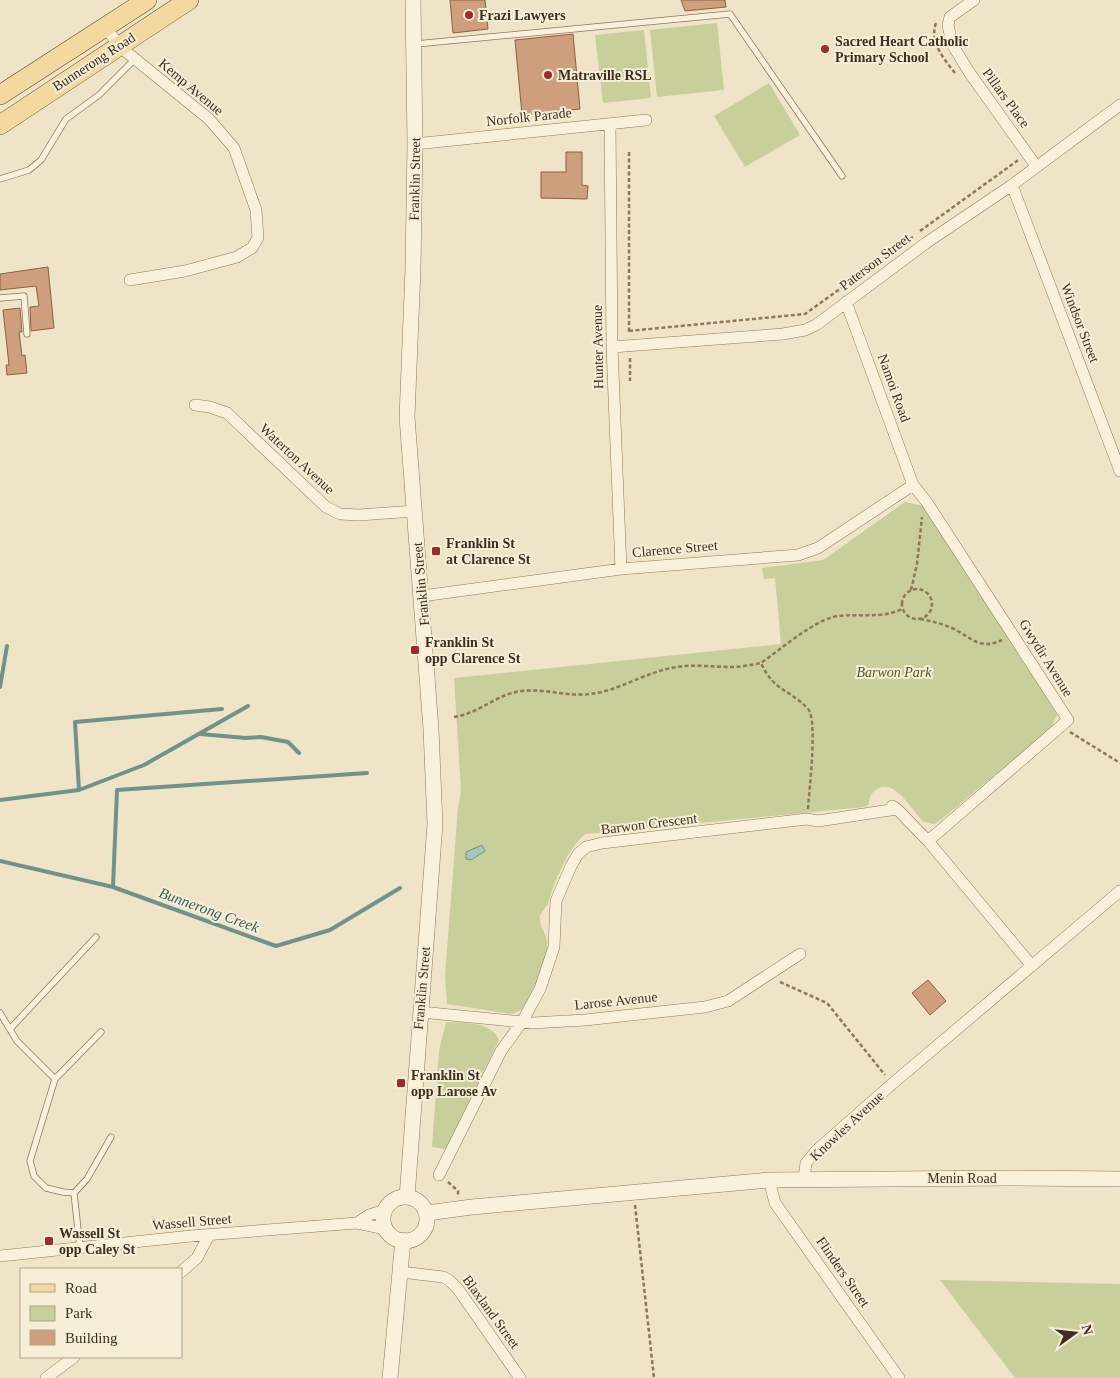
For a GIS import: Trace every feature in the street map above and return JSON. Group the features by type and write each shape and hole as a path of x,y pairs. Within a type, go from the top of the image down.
{"main road":[{"name":"Bunnerong Road","path":"0,95 147,0"},
{"name":"Bunnerong Road","path":"0,124 189,0"}],"street":[{"name":"Franklin Street","path":"406,1197 435,824 422,596 407,418 413,269 415,144 413,0"},
{"name":"Pillars Place","path":"974,0 950,17 948,25 952,44 969,72 1036,166"},
{"name":"Kemp Avenue","path":"105,26 119,46 209,119 234,148 256,210 262,239 237,257 185,271 130,280"},
{"name":"Paterson Street","path":"612,347 782,334 804,330 816,325 926,243 1012,185 1120,105"},
{"name":"Norfolk Parade","path":"415,144 646,120"},
{"name":"Hunter Avenue","path":"610,124 612,347 621,569"},
{"name":"Windsor Street","path":"1012,185 1120,471"},
{"name":"Namoi Road","path":"846,302 913,485"},
{"name":"Waterton Avenue","path":"195,405 210,407 227,413 326,507 340,514 359,515 415,511"},
{"name":"Gwydir Avenue","path":"913,485 930,507 1014,634 1068,720 1060,726"},
{"name":"Clarence Street","path":"422,596 621,569 798,555 818,548 913,485"},
{"path":"928,841 1060,726"},
{"path":"887,803 897,809 928,841 1032,966"},
{"name":"Barwon Crescent","path":"439,1174 501,1050 522,1022 540,989 554,947 556,901 570,866 578,854 586,847 602,843 807,819 818,821 897,809"},
{"name":"Knowles Avenue","path":"427,1214 459,1208 634,1191 804,1179 806,1163 811,1156 892,1084 1120,891"},
{"name":"Larose Avenue","path":"420,1012 522,1022 584,1020 705,1007 728,1001 800,954"},
{"name":"Menin Road","path":"804,1179 1120,1179"},
{"name":"Flinders Street","path":"769,1180 776,1203 900,1378"},
{"path":"406,1197 417,1200 422,1204 427,1214 426,1227 417,1238 403,1240 395,1238 386,1229 384,1222 385,1210 394,1200 406,1197"},
{"name":"Wassell Street","path":"357,1223 369,1215 385,1210"},
{"name":"Wassell Street","path":"0,1256 209,1235 357,1223 386,1229"},
{"path":"182,1271 197,1258 209,1235"},
{"path":"390,1378 403,1240"},
{"name":"Blaxland Street","path":"400,1272 434,1275 449,1280 458,1289 520,1378"},
{"path":"46,1378 73,1358"}],"lane":[{"path":"414,44 730,14 842,176"},
{"path":"0,179 29,170 40,160 66,119 98,95 135,60"},
{"path":"0,298 24,296 27,334"},
{"path":"10,1029 96,936"},
{"path":"0,1013 17,1041 55,1079"},
{"path":"74,1193 46,1188 34,1176 30,1161 55,1079 101,1032"},
{"path":"80,1248 74,1193 87,1179 111,1136"}],"path":[{"path":"629,152 630,381"},
{"name":"Paterson Street","path":"629,331 805,314 1017,161"},
{"path":"930,507 924,510 923,513 917,564 911,590 903,597 902,609 909,617 940,623 976,642 984,644 998,642 1014,634"},
{"path":"911,590 923,590 931,600 930,612 920,619"},
{"path":"454,718 464,716 505,695 521,691 541,690 564,694 590,694 609,691 644,676 678,666 734,667 761,663 814,626 826,620 847,615 878,616 902,609"},
{"path":"761,663 767,676 773,683 804,705 811,713 812,756 807,819"},
{"path":"1060,726 1120,763"},
{"path":"766,976 827,1003 892,1084"},
{"path":"439,1174 458,1191 459,1208"},
{"path":"634,1191 654,1378"}],"green space":[{"path":"717,23 724,90 657,97 650,30"},
{"path":"644,30 651,98 603,103 595,35"},
{"path":"769,83 800,135 745,167 714,116"},
{"name":"Barwon Park","path":"905,502 924,506 1053,704 1057,715 1051,728 934,824 924,822 904,798 892,789 885,787 874,791 870,797 869,804 864,807 586,834 568,855 540,916 540,922 547,941 546,957 536,985 523,1009 512,1014 447,1004 445,975 458,808 461,791 454,678 781,644 775,578 764,579 762,568 823,560"},
{"path":"446,1022 483,1026 490,1029 499,1040 446,1149 432,1147 439,1050"},
{"path":"940,1280 1120,1284 1120,1378 1015,1378"}],"water":[{"path":"482,845 485,851 471,860 466,859 466,852"}],"building":[{"name":"Frazi Lawyers","path":"450,0 485,0 488,29 453,33"},
{"path":"681,0 725,0 726,7 685,11"},
{"name":"Matraville RSL","path":"573,34 580,109 522,115 515,40"},
{"path":"566,152 582,152 582,185 588,186 587,199 541,198 541,172 566,172"},
{"path":"48,267 54,328 31,331 30,307 39,306 36,286 0,290 0,274"},
{"path":"20,308 22,332 19,332 22,356 25,355 27,373 7,375 6,365 9,365 3,310"},
{"path":"928,980 946,1001 930,1015 912,993"}],"waterway":[{"path":"0,687 7,646"},
{"path":"0,800 79,790 144,765 248,706"},
{"path":"79,790 75,722 222,709"},
{"path":"200,734 246,738 261,737 288,742 299,753"},
{"path":"113,887 117,790 367,773"},
{"name":"Bunnerong Creek","path":"0,861 113,887 276,946 330,930 400,888"}],"place":[{"name":"Frazi Lawyers","path":"469,15"},
{"name":"Sacred Heart Catholic Primary School","path":"825,49"},
{"name":"Matraville RSL","path":"548,75"},
{"name":"Franklin St at Clarence St","path":"436,551"},
{"name":"Franklin St opp Clarence St","path":"415,650"},
{"name":"Franklin St opp Larose Av","path":"401,1083"},
{"name":"Wassell St opp Caley St","path":"49,1241"}]}
